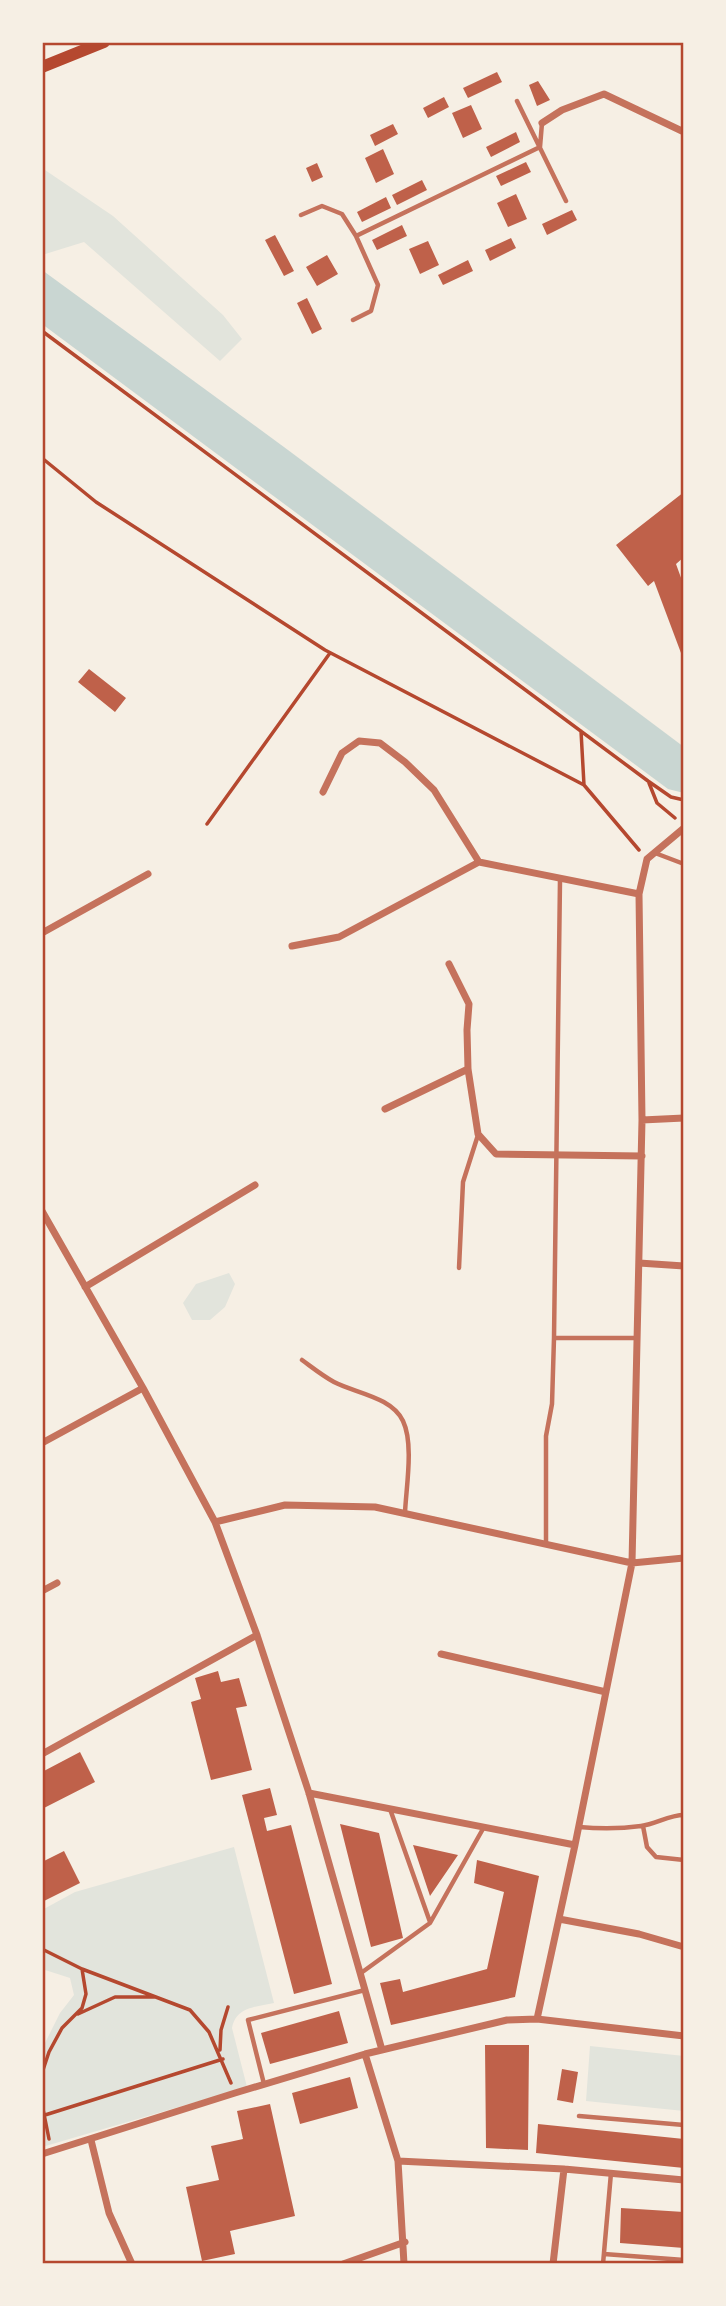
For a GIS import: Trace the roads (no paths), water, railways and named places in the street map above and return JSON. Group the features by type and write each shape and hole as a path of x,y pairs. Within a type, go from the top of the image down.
{"main road":[{"path":"42,67 104,42"}],"street":[{"path":"542,123 562,110 604,94 684,132"},
{"path":"323,792 342,753 359,741 380,743 434,790 479,862"},
{"path":"537,2019 632,1563 642,1156 639,894 647,859 682,825"},
{"path":"292,946 339,937 479,862 639,894"},
{"path":"42,933 148,874"},
{"path":"449,964 469,1004 468,1069 478,1134 496,1154 642,1156"},
{"path":"385,1110 468,1069"},
{"path":"642,1120 684,1118"},
{"path":"85,1287 256,1185"},
{"path":"42,1210 215,1522 257,1635 309,1793 382,2050"},
{"path":"639,1263 684,1266"},
{"path":"42,1443 143,1388"},
{"path":"215,1522 285,1505 375,1507 632,1563 684,1558"},
{"path":"42,1591 57,1583"},
{"path":"42,1754 257,1635"},
{"path":"441,1654 606,1692"},
{"path":"309,1793 575,1845"},
{"path":"559,1919 639,1934 684,1947"},
{"path":"42,2154 235,2092 365,2054 507,2020 537,2019 684,2036"},
{"path":"365,2054 398,2161 405,2242 404,2264"},
{"path":"91,2140 109,2213 132,2264"},
{"path":"398,2161 564,2169 684,2180"},
{"path":"553,2264 564,2169"},
{"path":"343,2264 405,2242"}],"lane":[{"path":"517,101 566,201"},
{"path":"540,147 542,123"},
{"path":"356,236 540,147"},
{"path":"301,215 322,206 342,214 356,236 378,285 371,312 353,320"},
{"path":"654,853 684,864"},
{"path":"546,1544 546,1436 552,1404 554,1338 559,880"},
{"path":"459,1268 463,1182 478,1134"},
{"path":"554,1338 637,1338"},
{"path":"302,1360 335,1382 395,1410 403,1421 408,1454 405,1513"},
{"path":"390,1809 430,1923"},
{"path":"579,1827 607,1829 643,1826 684,1815"},
{"path":"643,1826 647,1847 656,1857 684,1860"},
{"path":"360,1974 430,1923 484,1827"},
{"path":"264,2084 248,2020 365,1990"},
{"path":"579,2116 684,2125"},
{"path":"603,2264 611,2173"},
{"path":"604,2254 684,2260"}]}
